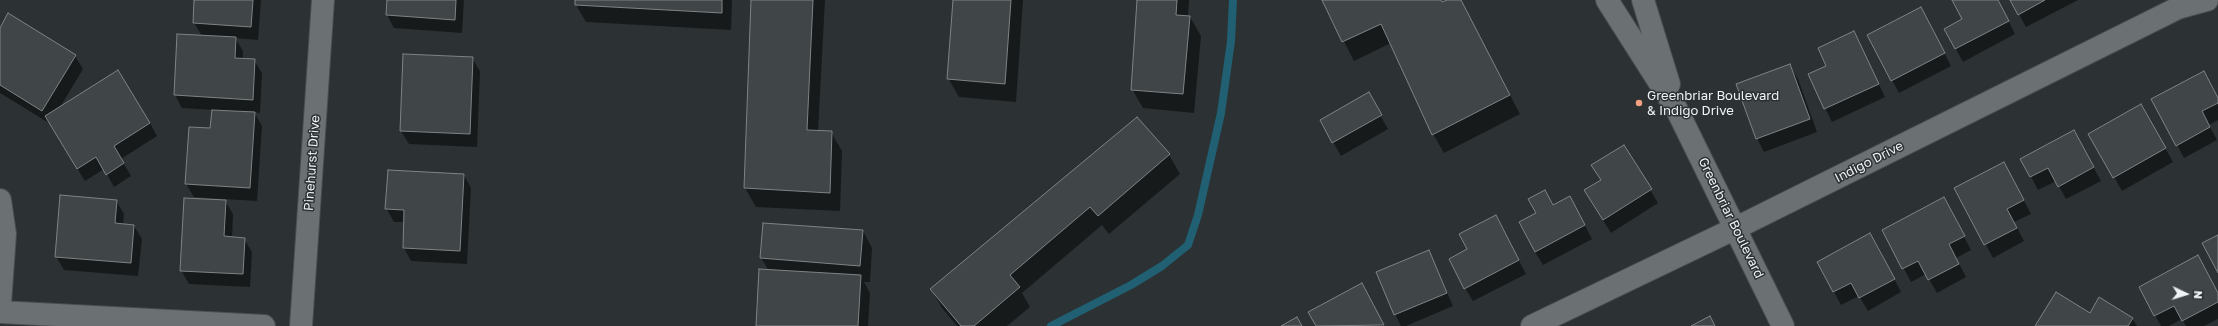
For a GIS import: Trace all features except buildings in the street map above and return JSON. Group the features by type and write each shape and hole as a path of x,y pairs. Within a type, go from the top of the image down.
{"street":[{"name":"Pinehurst Drive","path":"301,326 323,0"},
{"name":"Greenbriar Boulevard","path":"1607,0 1677,110 1783,326"},
{"name":"Greenbriar Boulevard","path":"1643,0 1677,110"},
{"name":"Indigo Drive","path":"1532,326 1736,228 2178,8 2207,0"},
{"path":"0,200 5,234 0,304"},
{"path":"0,312 264,326"}],"waterway":[{"path":"1051,326 1131,285 1162,266 1188,245 1198,215 1221,113 1231,41 1233,0"}],"place":[{"name":"Greenbriar Boulevard & Indigo Drive","path":"1639,103"}]}
